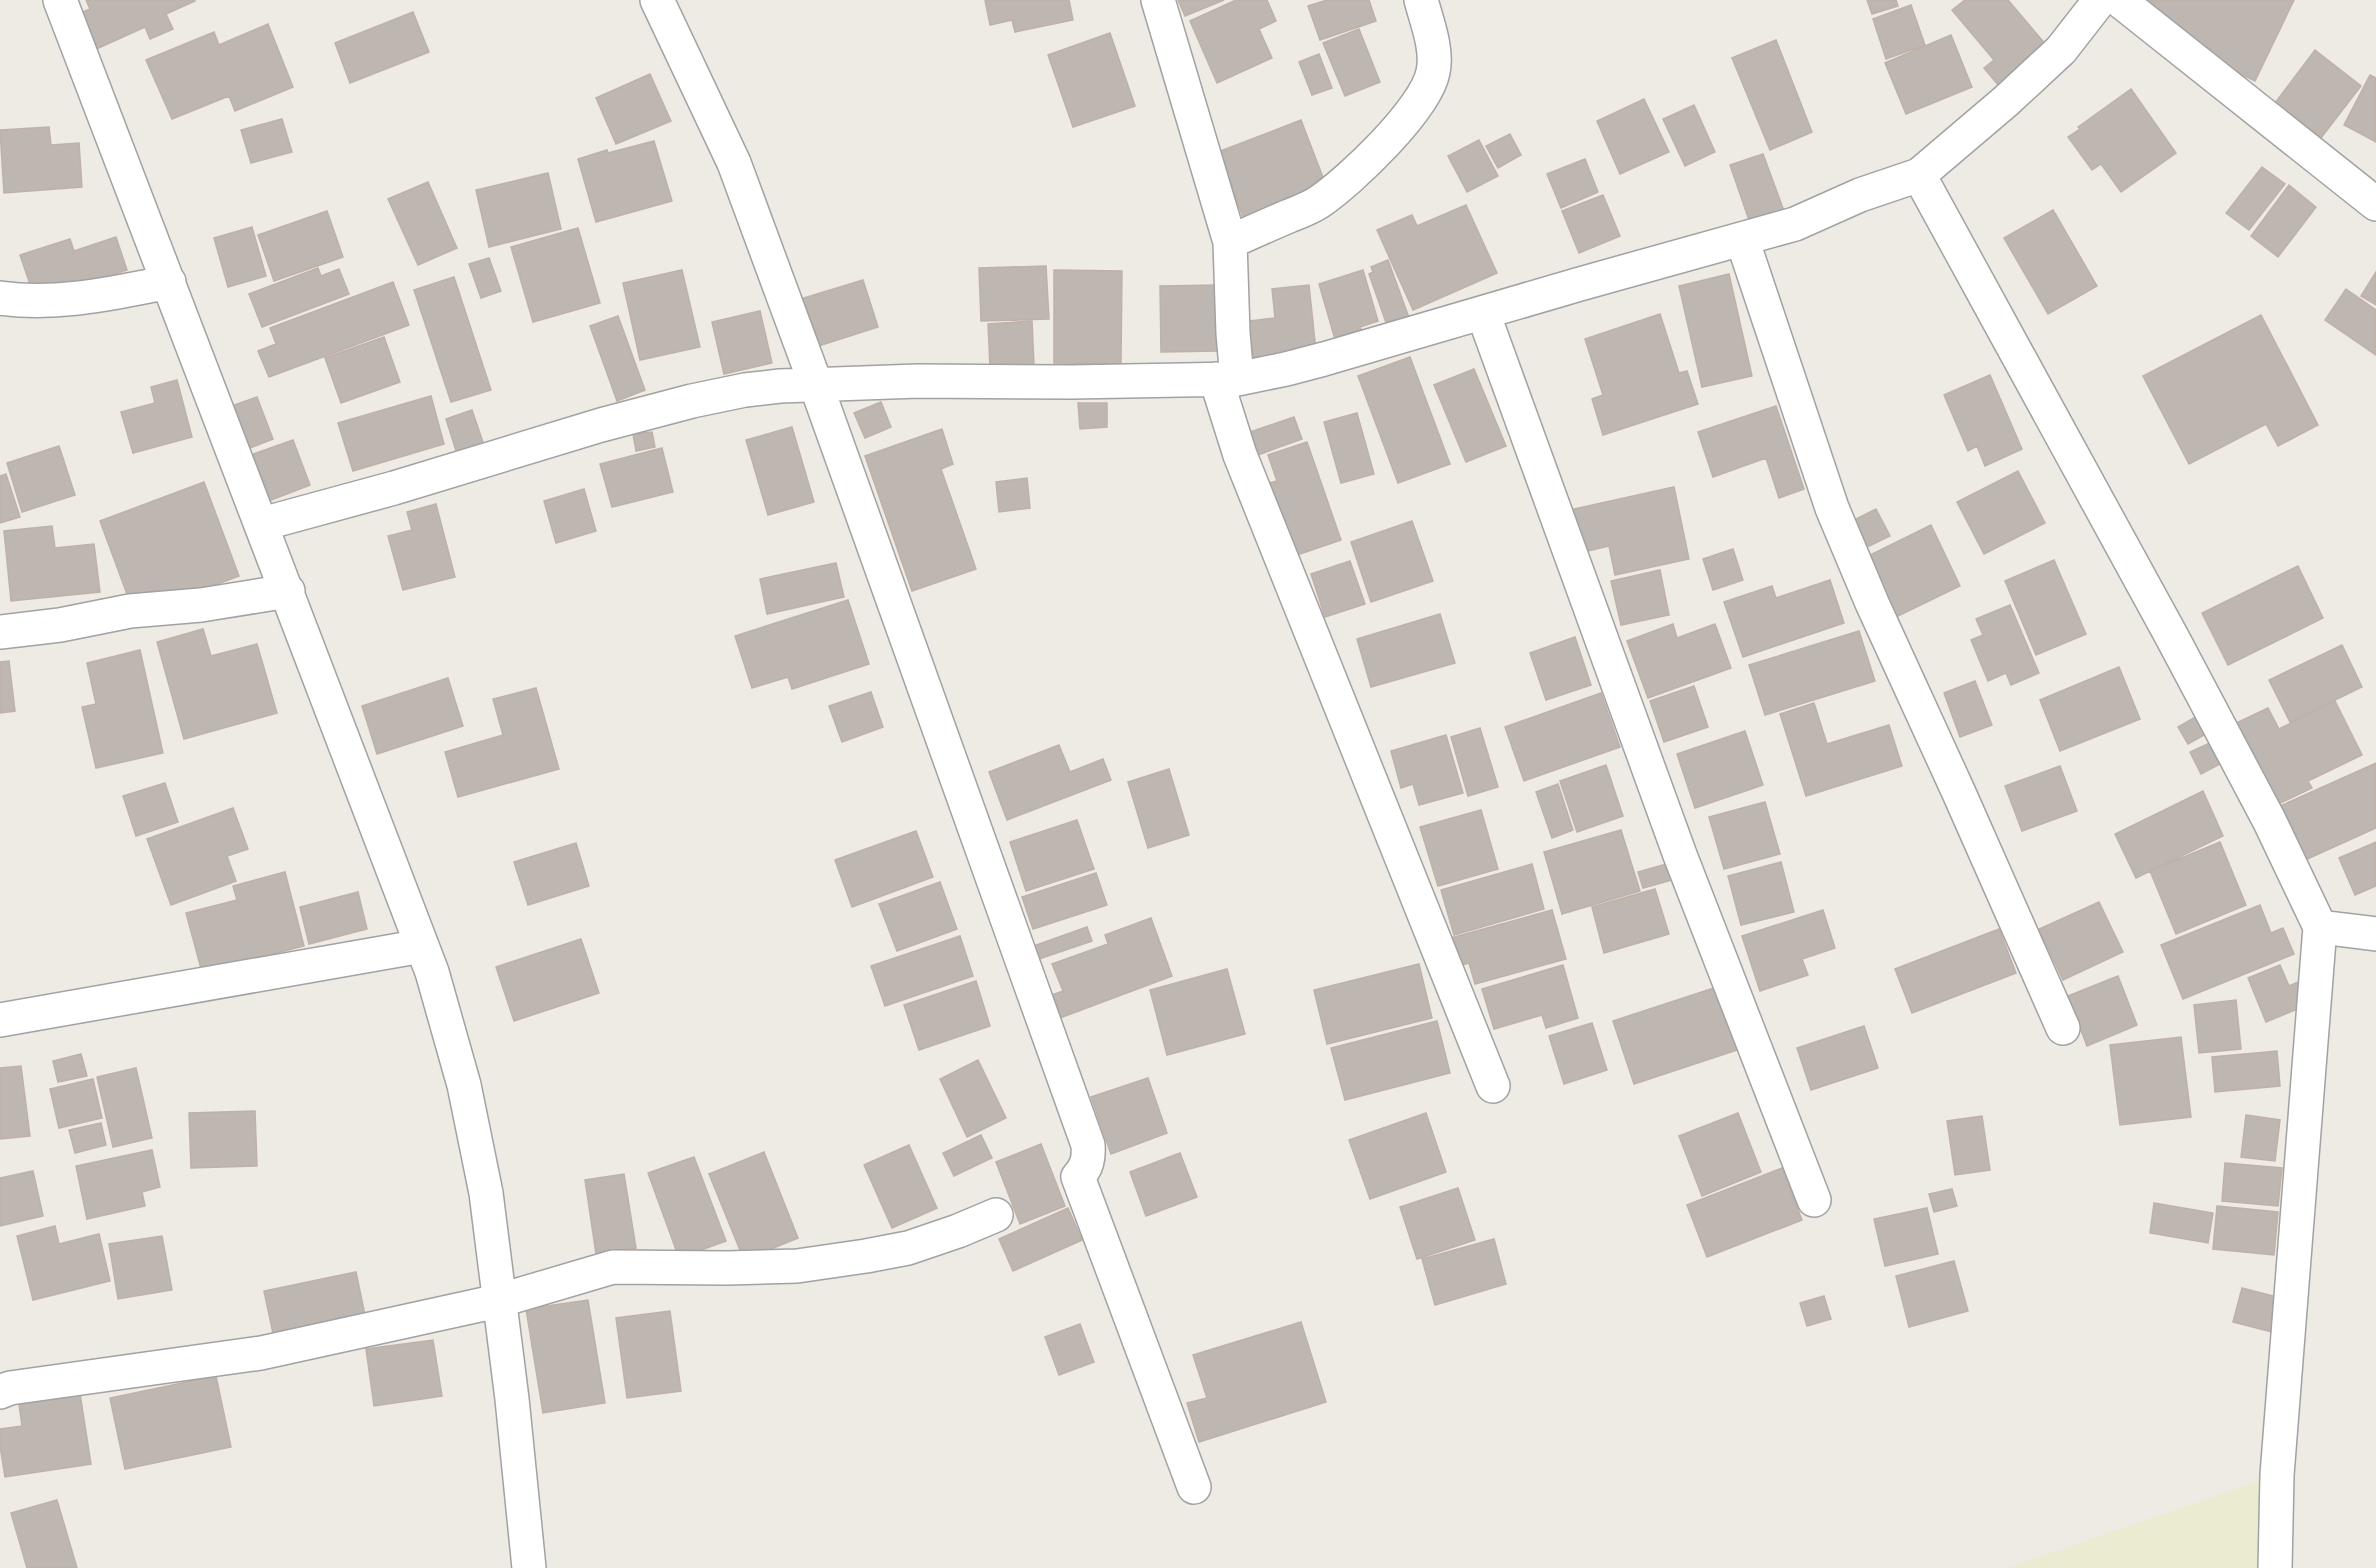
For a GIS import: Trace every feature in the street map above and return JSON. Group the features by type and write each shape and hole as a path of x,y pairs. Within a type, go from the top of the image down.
{"street":[{"path":"60,0 288,591 422,946 450,1029 486,1192 512,1399 529,1568"},
{"path":"657,0 734,163 816,385 1088,1145 1089,1156 1086,1168 1078,1177 1194,1487"},
{"path":"1158,0 1230,242 1233,333 1226,379 1240,455 1493,1086"},
{"path":"1230,242 1317,204 1359,169 1389,139 1430,84 1434,71 1431,36 1421,0"},
{"path":"262,524 394,488 601,425 692,401 780,386 918,381 1049,382 1226,379 1286,369 1483,313 1795,224 1860,195 1919,175 2006,101 2061,50 2100,0"},
{"path":"2119,0 2376,204"},
{"path":"1919,175 2172,637 2269,820 2320,927 2277,1475 2274,1568"},
{"path":"1742,239 1832,508 1872,603 1959,792 2063,1028"},
{"path":"0,298 27,302 90,298 169,282"},
{"path":"1483,313 1680,855 1814,1200"},
{"path":"0,632 60,625 130,611 201,605 288,591"},
{"path":"2320,927 2376,934"},
{"path":"0,1020 422,946"},
{"path":"0,1392 10,1388 261,1353 498,1301 613,1267 797,1266 866,1256 908,1248 996,1215"}],"green space":[{"path":"2277,1475 2285,1568 2007,1568"}],"building":[{"path":"86,0 195,1 166,14 173,29 150,39 145,27 92,51 76,15 90,9"},
{"path":"985,0 1069,0 1073,20 1015,32 1012,20 990,25"},
{"path":"1178,0 1224,0 1185,16"},
{"path":"1236,0 1267,0 1276,21 1259,29 1272,58 1217,83 1190,21"},
{"path":"1327,0 1369,0 1376,21 1320,40 1308,6"},
{"path":"1867,0 1896,0 1898,6 1872,14"},
{"path":"1965,0 2008,0 2047,46 1999,86 1984,68 1994,60 1952,10"},
{"path":"2149,0 2294,0 2255,81 2193,51 2142,15"},
{"path":"1911,5 1925,45 1886,59 1873,19"},
{"path":"413,12 429,52 350,83 335,43"},
{"path":"268,24 293,87 235,111 229,96 172,119 146,60 214,32 219,45"},
{"path":"1359,29 1380,82 1345,96 1323,43"},
{"path":"1110,33 1135,106 1073,127 1048,55"},
{"path":"1951,35 1972,87 1906,114 1885,63"},
{"path":"1776,40 1812,132 1770,150 1732,58"},
{"path":"2315,50 2361,86 2321,138 2275,103"},
{"path":"1319,54 1332,88 1312,95 1299,62"},
{"path":"650,74 671,121 616,144 596,98"},
{"path":"2370,75 2376,78 2376,142 2344,125"},
{"path":"2131,89 2176,153 2121,192 2101,164 2092,170 2068,137 2080,129 2078,127"},
{"path":"1644,99 1669,152 1620,174 1597,121"},
{"path":"1694,105 1715,152 1685,166 1663,119"},
{"path":"282,119 292,152 251,163 241,130"},
{"path":"1301,120 1329,193 1246,225 1218,152"},
{"path":"49,127 51,145 79,143 82,187 4,193 0,130"},
{"path":"1510,134 1521,155 1498,168 1486,146"},
{"path":"1479,140 1498,176 1467,192 1448,156"},
{"path":"654,141 672,201 596,222 578,159 607,150 608,153"},
{"path":"1763,154 1784,211 1750,223 1730,165"},
{"path":"1585,159 1598,192 1561,208 1547,174"},
{"path":"2262,167 2285,184 2249,230 2226,213"},
{"path":"548,173 561,229 489,247 476,190"},
{"path":"428,182 457,248 418,265 388,199"},
{"path":"2289,185 2316,207 2278,257 2251,236"},
{"path":"1603,195 1620,236 1579,253 1562,211"},
{"path":"1466,205 1497,273 1413,310 1377,230 1412,215 1417,226"},
{"path":"2053,210 2097,286 2048,314 2004,238"},
{"path":"327,211 343,257 274,281 258,235"},
{"path":"252,227 266,276 228,287 214,238"},
{"path":"578,228 600,303 533,322 511,247"},
{"path":"116,237 127,270 60,292 33,293 20,255 70,239 74,251"},
{"path":"489,258 501,291 481,298 469,264"},
{"path":"1388,260 1411,323 1389,331 1369,274 1373,272 1371,267"},
{"path":"1046,266 1049,319 981,321 979,268"},
{"path":"318,268 321,276 339,269 349,294 262,327 249,294"},
{"path":"682,270 700,347 640,360 623,283"},
{"path":"1054,270 1122,271 1121,364 1054,363"},
{"path":"1363,270 1378,321 1360,327 1364,338 1337,346 1319,284"},
{"path":"2376,272 2376,305 2361,296"},
{"path":"1729,274 1752,376 1702,387 1679,286"},
{"path":"454,277 491,390 451,402 414,290"},
{"path":"863,280 878,327 809,349 794,301"},
{"path":"393,282 409,325 269,377 258,351 276,344 270,328"},
{"path":"1217,285 1218,351 1161,352 1160,286"},
{"path":"1309,285 1316,351 1245,358 1242,322 1275,318 1272,289"},
{"path":"2346,289 2376,310 2376,355 2325,320"},
{"path":"760,311 772,363 724,374 712,322"},
{"path":"1660,314 1679,373 1687,371 1698,404 1603,435 1592,399 1603,395 1585,339"},
{"path":"2261,315 2318,425 2278,446 2266,424 2189,464 2143,376"},
{"path":"618,316 645,390 617,401 590,326"},
{"path":"1032,321 1034,365 990,367 988,324"},
{"path":"384,337 400,382 341,403 325,358"},
{"path":"1410,357 1450,464 1398,483 1358,376"},
{"path":"1474,369 1506,446 1466,462 1434,385"},
{"path":"1990,375 2022,449 1985,466 1977,446 1968,451 1944,395"},
{"path":"177,380 192,437 133,453 121,412 155,403 151,387"},
{"path":"431,396 444,444 353,471 338,423"},
{"path":"257,397 273,439 245,450 229,407"},
{"path":"881,402 891,427 865,438 854,413"},
{"path":"1078,403 1107,403 1107,427 1080,429"},
{"path":"1776,406 1804,489 1779,498 1766,458 1713,477 1698,432"},
{"path":"472,410 486,451 459,460 446,419"},
{"path":"1357,413 1374,474 1341,483 1324,422"},
{"path":"1294,417 1302,439 1255,456 1247,433"},
{"path":"792,427 814,502 768,515 746,440"},
{"path":"942,429 953,464 941,469 976,569 912,591 865,456"},
{"path":"652,432 655,447 636,451 633,434"},
{"path":"293,440 310,485 266,502 248,456"},
{"path":"1307,442 1341,540 1294,556 1269,483 1277,481 1268,455"},
{"path":"59,446 75,495 22,512 7,463"},
{"path":"662,448 673,492 612,507 600,464"},
{"path":"2018,471 2045,523 1984,554 1957,502"},
{"path":"6,474 20,517 0,523 0,476"},
{"path":"1027,478 1030,508 999,512 996,482"},
{"path":"204,482 239,576 174,600 170,590 131,605 100,521"},
{"path":"1674,487 1689,559 1615,575 1609,546 1583,552 1574,509"},
{"path":"584,489 596,531 556,543 544,501"},
{"path":"436,504 455,577 403,590 388,536 412,530 407,512"},
{"path":"1876,509 1890,536 1861,550 1848,523"},
{"path":"1412,521 1433,581 1371,602 1351,542"},
{"path":"1931,525 1960,586 1896,617 1866,557"},
{"path":"52,526 55,548 94,544 100,592 11,601 4,531"},
{"path":"1733,549 1743,580 1713,590 1703,559"},
{"path":"2054,560 2086,634 2036,655 2005,581"},
{"path":"1350,561 1365,604 1325,617 1311,574"},
{"path":"836,563 844,597 767,614 760,579"},
{"path":"2298,566 2323,618 2228,665 2202,613"},
{"path":"1660,570 1669,615 1621,625 1611,581"},
{"path":"1830,580 1844,623 1743,657 1724,602 1772,586 1776,598"},
{"path":"848,600 869,664 792,689 788,677 752,688 735,636"},
{"path":"2010,605 2039,673 2011,685 2006,673 1988,681 1971,640 1983,635 1976,619"},
{"path":"1440,614 1455,663 1371,687 1357,639"},
{"path":"1673,624 1677,638 1715,624 1731,668 1648,698 1627,641"},
{"path":"203,629 211,656 257,644 277,713 184,739 157,642"},
{"path":"1859,631 1875,681 1765,715 1749,665"},
{"path":"1575,637 1591,685 1546,700 1530,653"},
{"path":"2342,645 2362,687 2290,722 2269,680"},
{"path":"140,650 163,753 96,768 82,707 96,704 87,663"},
{"path":"9,661 15,711 0,713 0,662"},
{"path":"2119,667 2140,719 2060,751 2040,700"},
{"path":"448,678 463,726 377,754 362,706"},
{"path":"1975,681 1992,725 1960,737 1944,693"},
{"path":"1694,686 1708,727 1664,742 1650,701"},
{"path":"536,688 559,769 458,797 445,752 503,735 493,699"},
{"path":"871,692 883,727 842,742 829,706"},
{"path":"1601,693 1620,747 1524,781 1505,727"},
{"path":"2335,701 2362,755 2308,781 2312,788 2274,806 2234,724 2268,708 2279,729"},
{"path":"1814,703 1827,744 1889,725 1902,766 1806,796 1780,714"},
{"path":"2197,716 2206,734 2188,744 2178,727"},
{"path":"1480,728 1498,787 1468,796 1451,737"},
{"path":"1745,731 1763,785 1695,808 1677,754"},
{"path":"1446,735 1463,793 1419,805 1413,784 1401,788 1391,751"},
{"path":"2212,742 2222,763 2201,774 2190,752"},
{"path":"1059,745 1070,772 1103,759 1111,780 1007,820 989,772"},
{"path":"2376,763 2376,828 2303,861 2278,807"},
{"path":"1606,765 1623,816 1577,832 1560,781"},
{"path":"2060,766 2077,811 2022,831 2005,786"},
{"path":"1169,769 1189,835 1148,848 1128,782"},
{"path":"165,783 178,822 136,836 123,796"},
{"path":"1558,784 1573,830 1552,838 1536,792"},
{"path":"2203,791 2223,836 2136,878 2115,834"},
{"path":"1765,802 1780,854 1724,869 1709,817"},
{"path":"233,808 248,849 227,856 236,881 171,905 147,839"},
{"path":"1481,810 1498,869 1438,886 1420,827"},
{"path":"1077,820 1094,869 1026,891 1010,842"},
{"path":"1621,830 1640,891 1562,914 1544,852"},
{"path":"916,831 933,877 852,907 835,860"},
{"path":"2220,842 2246,905 2176,934 2150,871"},
{"path":"2376,842 2376,886 2355,895 2339,858"},
{"path":"576,843 589,886 528,905 514,862"},
{"path":"1674,862 1679,878 1643,888 1638,872"},
{"path":"1781,862 1794,912 1741,925 1728,876"},
{"path":"1532,864 1544,909 1454,935 1441,890"},
{"path":"285,872 304,946 202,972 186,913 237,900 233,886"},
{"path":"1096,873 1107,905 1033,929 1022,897"},
{"path":"940,882 957,929 897,951 879,904"},
{"path":"1655,889 1669,934 1604,953 1592,907"},
{"path":"358,892 367,929 309,944 300,907"},
{"path":"2099,902 2123,952 2063,980 2039,929"},
{"path":"2260,905 2271,933 2283,928 2294,954 2183,999 2161,945"},
{"path":"1552,910 1566,959 1475,984 1469,963 1455,967 1447,939"},
{"path":"1823,910 1835,948 1802,959 1808,975 1760,991 1742,936"},
{"path":"1151,918 1172,976 1060,1018 1052,995 1063,991 1052,964 1108,944 1105,935"},
{"path":"1087,927 1092,941 1033,961 1028,948"},
{"path":"1999,929 2016,973 1912,1013 1895,969"},
{"path":"960,936 973,976 885,1006 871,966"},
{"path":"581,939 599,993 514,1021 496,967"},
{"path":"1419,964 1432,1018 1327,1044 1314,990"},
{"path":"1563,965 1578,1018 1546,1028 1542,1015 1494,1029 1482,989"},
{"path":"2280,965 2289,986 2298,982 2307,1005 2266,1022 2248,978"},
{"path":"1227,969 1245,1034 1167,1055 1150,990"},
{"path":"2118,976 2137,1025 2087,1046 2068,996"},
{"path":"976,981 990,1026 919,1050 904,1005"},
{"path":"1717,987 1737,1050 1634,1084 1613,1021"},
{"path":"2236,1000 2241,1049 2199,1053 2194,1005"},
{"path":"1437,1021 1450,1073 1345,1100 1331,1048"},
{"path":"1592,1023 1607,1070 1564,1084 1549,1036"},
{"path":"1864,1026 1878,1068 1811,1090 1797,1048"},
{"path":"2181,1037 2191,1117 2120,1125 2110,1045"},
{"path":"2277,1051 2280,1086 2215,1092 2212,1057"},
{"path":"81,1054 87,1076 58,1082 53,1061"},
{"path":"978,1060 1006,1118 967,1137 940,1079"},
{"path":"21,1066 30,1136 0,1139 0,1068"},
{"path":"136,1068 152,1138 113,1147 97,1077"},
{"path":"1148,1078 1167,1133 1111,1154 1091,1097"},
{"path":"93,1079 102,1118 59,1128 50,1089"},
{"path":"255,1111 257,1166 191,1168 189,1113"},
{"path":"1426,1113 1446,1172 1370,1199 1349,1140"},
{"path":"1738,1113 1761,1172 1702,1196 1679,1136"},
{"path":"2246,1115 2280,1120 2275,1161 2241,1157"},
{"path":"1982,1116 1990,1170 1955,1175 1947,1121"},
{"path":"101,1123 106,1145 75,1153 69,1130"},
{"path":"981,1135 992,1158 954,1176 943,1153"},
{"path":"1041,1144 1065,1206 1020,1224 996,1162"},
{"path":"909,1145 937,1208 892,1228 864,1165"},
{"path":"152,1150 160,1187 142,1192 145,1206 87,1219 76,1166"},
{"path":"764,1152 798,1238 744,1260 709,1174"},
{"path":"1180,1153 1197,1197 1146,1216 1130,1172"},
{"path":"694,1157 726,1241 679,1258 648,1173"},
{"path":"2225,1163 2282,1168 2278,1206 2222,1201"},
{"path":"1782,1168 1802,1220 1707,1257 1687,1205"},
{"path":"33,1171 43,1216 0,1226 0,1178"},
{"path":"624,1174 636,1248 596,1254 585,1180"},
{"path":"1458,1188 1475,1240 1417,1259 1400,1207"},
{"path":"1952,1189 1957,1206 1934,1212 1929,1194"},
{"path":"2154,1203 2213,1213 2208,1243 2150,1233"},
{"path":"2217,1206 2278,1212 2274,1255 2213,1249"},
{"path":"1068,1208 1082,1240 1013,1271 999,1239"},
{"path":"1927,1208 1938,1254 1885,1266 1874,1219"},
{"path":"55,1226 59,1244 99,1234 110,1281 33,1300 17,1236"},
{"path":"162,1236 172,1290 118,1299 109,1244"},
{"path":"1494,1239 1506,1284 1435,1305 1422,1259"},
{"path":"1954,1261 1968,1311 1909,1327 1896,1276"},
{"path":"356,1272 366,1320 274,1338 264,1291"},
{"path":"2242,1288 2285,1299 2276,1333 2233,1322"},
{"path":"1824,1296 1831,1319 1807,1326 1800,1303"},
{"path":"588,1300 605,1403 543,1413 526,1309"},
{"path":"670,1311 681,1391 627,1398 616,1318"},
{"path":"1301,1322 1326,1402 1199,1442 1187,1403 1207,1398 1193,1355"},
{"path":"1080,1324 1094,1362 1059,1375 1045,1337"},
{"path":"433,1340 442,1396 374,1406 366,1349"},
{"path":"216,1376 231,1447 125,1469 110,1398"},
{"path":"79,1387 91,1464 5,1477 0,1429 22,1426 18,1397"},
{"path":"57,1500 77,1568 27,1568 11,1513"}]}
